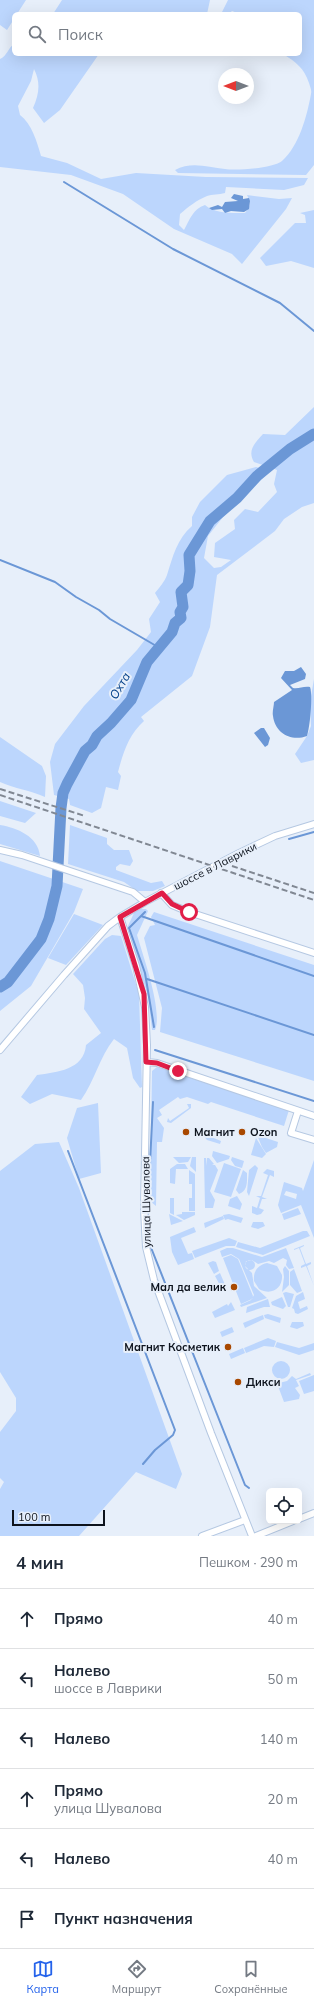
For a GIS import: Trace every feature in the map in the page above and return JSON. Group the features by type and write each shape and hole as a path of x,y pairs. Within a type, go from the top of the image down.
{"street":[{"name":"шоссе в Лаврики","path":"0,1050 108,926 120,917 200,872 275,836 314,824"},
{"path":"0,850 22,855 133,892 145,902"},
{"path":"162,893 172,904 189,912 314,953"},
{"name":"улица Шувалова","path":"120,917 144,994 147,1040 144,1209 145,1235 149,1262 179,1350 252,1536"},
{"path":"146,1062 157,1063 314,1116"},
{"path":"298,1111 291,1133 314,1140"},
{"path":"302,1518 314,1513"},
{"path":"202,1536 245,1520"},
{"path":"256,1536 286,1524"}],"shaded area":[{"path":"0,0 26,0 18,12 12,12 12,22 7,30 0,25"},
{"path":"62,0 210,0 207,12 54,12"},
{"path":"228,0 314,0 314,165 306,175 178,173 175,170 181,167 193,165 230,170 246,169 278,163 288,155 298,139 305,121 311,93 309,83 305,73 299,66 286,56 302,56 302,12 222,12"},
{"path":"12,46 12,56 98,56 60,110 44,123 33,108 37,98 38,88 38,79 34,69 31,81 18,106 20,115 28,123 34,134 41,156 67,163 101,179 136,173 206,177 308,178 304,185 284,190 226,187 225,193 209,195 193,204 180,214 179,225 184,230 195,212 205,205 219,211 245,213 250,204 247,195 279,199 292,198 286,209 242,264 232,254 174,229 123,194 71,175 0,167 0,59"},
{"path":"314,210 314,268 291,261 266,266 260,258 295,223 306,223 305,215 300,213"},
{"path":"314,407 314,503 302,507 284,519 275,531 217,575 210,627 192,676 141,717 144,721 130,738 122,758 118,772 121,776 118,790 106,787 101,808 92,813 70,805 69,799 54,795 50,762 55,744 84,706 137,650 151,632 149,619 160,602 155,593 166,577 179,542 192,526 192,517 200,502 227,475 256,467 267,470 266,475 223,517 208,536 204,558 214,568 221,567 231,560 214,557 215,543 235,529 234,520 245,509 258,512 277,492 274,484 277,470 254,462 252,458 252,450 257,440 263,434 285,435"},
{"path":"314,679 314,760 301,763 295,754 307,736 311,726 310,702"},
{"path":"0,737 42,766 46,776 45,797 0,782"},
{"path":"0,801 36,813 25,823 0,816"},
{"path":"0,825 13,828 26,834 35,843 40,856 0,844"},
{"path":"70,825 107,838 107,844 114,850 129,850 133,861 130,866 120,864 116,867 116,870 151,883 162,881 165,886 153,891 137,891 124,882 68,864"},
{"path":"0,861 83,889 74,912 31,986 0,1011"},
{"path":"140,909 146,909 148,911 137,935 154,997 157,1021 155,1030 152,1030 148,996 127,928 134,913"},
{"path":"154,912 314,965 314,1081 160,1032 162,1008 144,938 150,926 155,925 151,917"},
{"path":"74,914 103,925 66,965 48,958"},
{"path":"112,935 121,936 139,994 142,1087 140,1088 133,1078 127,1048 114,1039 104,1054 90,1085 81,1100 52,1094 30,1104 21,1097 37,1075 61,1071 75,1065 84,1053 86,1045 101,1033 84,1009 85,998 83,985 73,974 105,939"},
{"path":"157,1067 289,1110 284,1126 211,1102 208,1104 187,1097 180,1099 178,1097 159,1110 162,1115 157,1118 164,1128 162,1142 157,1142 156,1206 150,1201 152,1071"},
{"path":"98,1103 101,1173 79,1179 67,1138 77,1108"},
{"path":"187,1104 191,1104 191,1108 171,1123 167,1122 168,1118 170,1121 189,1108"},
{"path":"204,1134 221,1141 220,1144 207,1140 203,1135"},
{"path":"257,1135 278,1142 277,1147 266,1153"},
{"path":"256,1138 266,1154 262,1158 251,1155"},
{"path":"59,1142 79,1188 182,1474 176,1489 136,1472 79,1536 0,1536 0,1489 4,1482 0,1478 0,1432 16,1411 16,1398 0,1372 0,1171 35,1144"},
{"path":"213,1151 230,1156 229,1159 217,1163 212,1156"},
{"path":"173,1157 191,1157 188,1162 179,1163"},
{"path":"192,1157 196,1157 196,1172 190,1166"},
{"path":"232,1157 244,1161 242,1168 235,1166 231,1160"},
{"path":"204,1158 206,1158 206,1166 207,1158 209,1158 214,1164 212,1165 215,1165 218,1170 210,1191 215,1200 213,1208 205,1208"},
{"path":"314,1160 314,1238 301,1205 281,1213 278,1205 284,1182 302,1188 303,1191","holes":["286,1191 297,1194 296,1199 284,1195"]},
{"path":"224,1163 241,1169 231,1197 214,1192"},
{"path":"177,1164 185,1164 188,1169 176,1169 175,1184 170,1183 170,1169"},
{"path":"255,1165 258,1168 249,1196 247,1192 249,1170"},
{"path":"267,1169 274,1171 274,1177 270,1175 262,1197 267,1199 262,1199 259,1208 264,1210 261,1214 257,1215 252,1213 252,1206 257,1208 260,1198 256,1196 261,1196 268,1175 263,1173"},
{"path":"189,1170 195,1174 195,1211 189,1211 189,1198 192,1198 192,1184 189,1184"},
{"path":"243,1170 247,1173 246,1186 244,1191 239,1194 236,1190"},
{"path":"237,1196 242,1204 240,1210 228,1206 230,1199"},
{"path":"170,1198 174,1198 174,1215 170,1213"},
{"path":"298,1208 301,1214 284,1220 282,1214"},
{"path":"182,1212 195,1212 195,1215 184,1220 176,1215 182,1214"},
{"path":"169,1214 183,1221 171,1225"},
{"path":"229,1214 243,1218 241,1223 228,1219 225,1220 223,1215"},
{"path":"223,1216 224,1219 205,1228 204,1223"},
{"path":"253,1222 263,1222 265,1226 258,1229 251,1227"},
{"path":"194,1227 196,1232 181,1238 188,1254 192,1253 194,1259 178,1265 172,1252 170,1237"},
{"path":"303,1231 307,1231 310,1236 263,1255 236,1247 238,1242 260,1248"},
{"path":"229,1238 237,1241 235,1246 226,1246 195,1258 192,1251"},
{"path":"304,1245 300,1248 306,1264 311,1262 311,1264 307,1266 314,1286 306,1266 301,1268 301,1266 305,1264 299,1248 294,1250"},
{"path":"227,1248 233,1248 262,1257 286,1248 294,1268 289,1269 286,1265 287,1260 283,1258 274,1263 269,1261 258,1264 252,1260 246,1261 245,1266 252,1273 254,1286 267,1298 241,1307 240,1305 251,1300 254,1295 239,1259 231,1254 222,1257 220,1251"},
{"path":"231,1255 238,1259 253,1296 252,1299 241,1304 223,1258"},
{"path":"250,1260 255,1265 250,1270 245,1265"},
{"path":"213,1261 216,1262 219,1271 214,1274 208,1263"},
{"path":"267,1263 277,1266 282,1275 281,1284 275,1290 268,1292 259,1289 254,1281 255,1271 261,1265"},
{"path":"285,1266 289,1271 289,1285 282,1292 284,1277 283,1269"},
{"path":"294,1269 302,1291 297,1293 290,1285 290,1272"},
{"path":"220,1273 226,1287 222,1289 215,1276"},
{"path":"286,1292 294,1294 290,1307 288,1307 283,1293"},
{"path":"303,1292 305,1299 298,1302 300,1309 307,1306 308,1309 298,1314 295,1313 294,1309 292,1308 296,1296"},
{"path":"282,1297 286,1306 283,1309 272,1305 271,1302"},
{"path":"268,1299 270,1307 264,1307 246,1313 247,1307"},
{"path":"231,1302 235,1310 215,1318 212,1312 227,1304 228,1306"},
{"path":"268,1314 281,1318 280,1323 265,1318 264,1315"},
{"path":"263,1315 264,1319 245,1328 243,1323"},
{"path":"292,1322 303,1322 304,1326 297,1329 290,1327"},
{"path":"232,1327 234,1332 222,1337 220,1332"},
{"path":"268,1338 276,1341 274,1347 264,1346 246,1353 244,1348"},
{"path":"277,1342 299,1348 314,1343 314,1350 299,1355 275,1347"},
{"path":"243,1348 245,1353 231,1359 229,1354"},
{"path":"281,1361 287,1364 290,1370 287,1376 281,1379 275,1376 272,1370 275,1364"},
{"path":"310,1373 311,1375 296,1380 299,1386 295,1388 300,1395 299,1399 284,1402 278,1386 279,1383 287,1381 292,1376 296,1379"},
{"path":"314,1375 314,1391 304,1394 299,1381"}],"water":[{"path":"234,194 243,196 243,199 249,198 249,209 244,212 231,211 225,213 222,209 212,210 209,208 218,205 222,207 225,202 238,201 231,198"},
{"path":"301,667 306,674 305,679 290,685 293,688 310,687 311,711 307,736 295,738 285,735 280,731 274,722 273,711 274,702 292,690 281,678 285,671 294,671"},
{"path":"261,728 264,728 270,738 268,745 265,747 254,733"}],"waterway":[{"path":"64,182 173,249 280,303 314,331"},
{"name":"Охта","path":"0,987 8,982 41,939 49,919 57,886 63,793 85,751 131,700 147,662 172,632 175,623 181,618 180,612 183,607 181,592 188,585 190,571 189,555 210,521 237,498 257,476 290,449 314,434"},
{"path":"0,560 55,582 76,597 99,610 110,619 158,647"},
{"path":"289,839 314,832"},
{"path":"145,912 129,928 145,973 154,1027"},
{"path":"141,916 314,976"},
{"path":"147,979 314,1035"},
{"path":"155,1050 314,1101"},
{"path":"148,1204 153,1102"},
{"path":"68,1151 175,1430 173,1435 155,1450 143,1464"},
{"path":"148,1214 148,1236"},
{"path":"148,1240 245,1485 249,1488"}],"railway":[{"path":"0,789 85,816"},
{"path":"0,795 314,900"},
{"path":"232,866 314,893"}],"place":[{"name":"Магнит","path":"186,1132"},
{"name":"Ozon","path":"242,1132"},
{"name":"Мал да велик","path":"234,1287"},
{"name":"Магнит Косметик","path":"228,1347"},
{"name":"Дикси","path":"238,1382"}],"route":[{"path":"178,1071 157,1063 146,1062 147,1040 144,994 120,917 162,893 172,904 189,912"}]}
